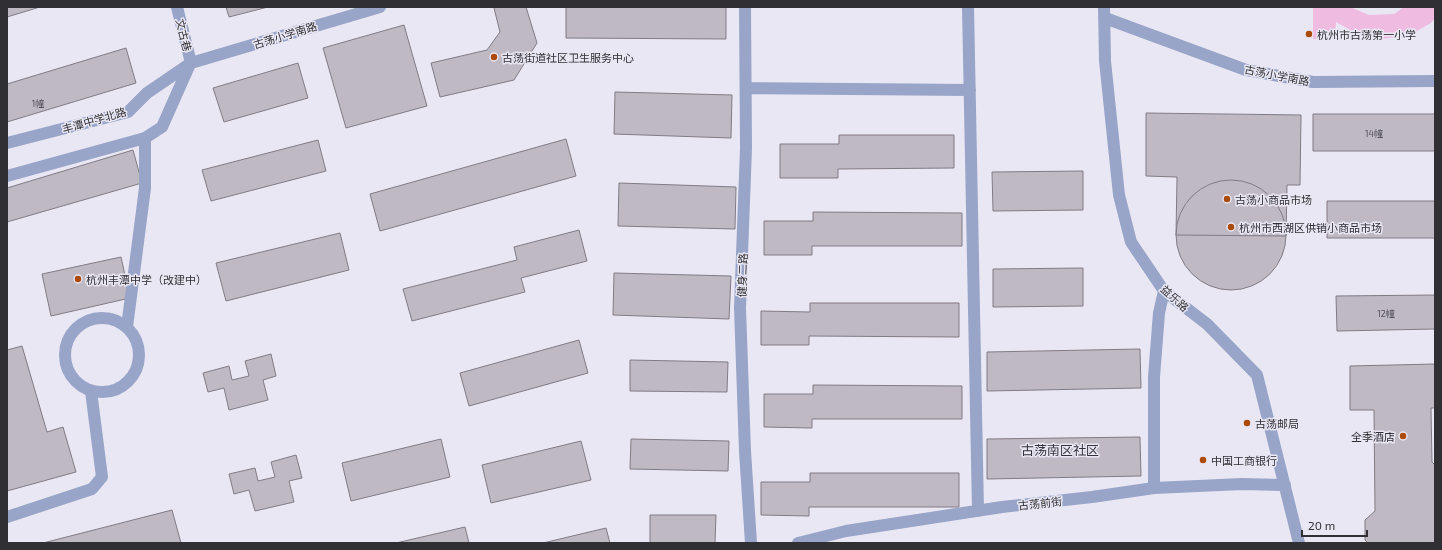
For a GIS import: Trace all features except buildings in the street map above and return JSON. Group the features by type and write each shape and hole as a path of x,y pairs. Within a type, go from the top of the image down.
{"street":[{"name":"文古巷","path":"177,7 191,63"},
{"name":"古荡小学南路","path":"191,63 380,7"},
{"name":"健身二路","path":"745,7 746,148 740,308 745,451 751,543"},
{"path":"968,7 978,511"},
{"name":"古荡小学南路","path":"1104,12 1246,70 1313,82 1435,81"},
{"name":"益乐路","path":"1104,12 1105,61 1119,195 1131,242 1164,292 1207,324 1257,375 1299,543"},
{"path":"7,176 145,138 162,126 191,63"},
{"name":"丰潭中学北路","path":"7,143 128,112 147,93 191,63"},
{"path":"746,88 970,90"},
{"path":"127,327 145,188 145,138"},
{"path":"1154,488 1154,377 1158,313 1164,292"},
{"path":"106,318 117,321 127,327 136,337 140,349 139,362 135,374 127,384 116,390 103,393 91,391 80,385 66,366 65,354 68,342 73,332 88,321 106,318"},
{"path":"7,518 92,489 102,477 91,391"},
{"name":"古荡前街","path":"798,543 846,531 1002,507 1092,497 1154,488 1242,484 1285,485"}],"shaded area":[{"path":"1313,7 1350,7 1369,15 1394,14 1404,7 1435,7 1435,18 1431,23 1408,36 1380,39 1357,34 1336,22 1335,39 1313,39"}],"place":[{"name":"杭州市古荡第一小学","path":"1309,34"},
{"name":"古荡街道社区卫生服务中心","path":"494,57"},
{"name":"古荡小商品市场","path":"1227,199"},
{"name":"杭州市西湖区供销小商品市场","path":"1231,227"},
{"name":"杭州丰潭中学（改建中）","path":"78,279"},
{"name":"古荡邮局","path":"1247,423"},
{"name":"全季酒店","path":"1403,436"},
{"name":"中国工商银行","path":"1203,460"}],"district":[{"name":"古荡南区社区","path":"1060,450"}]}
